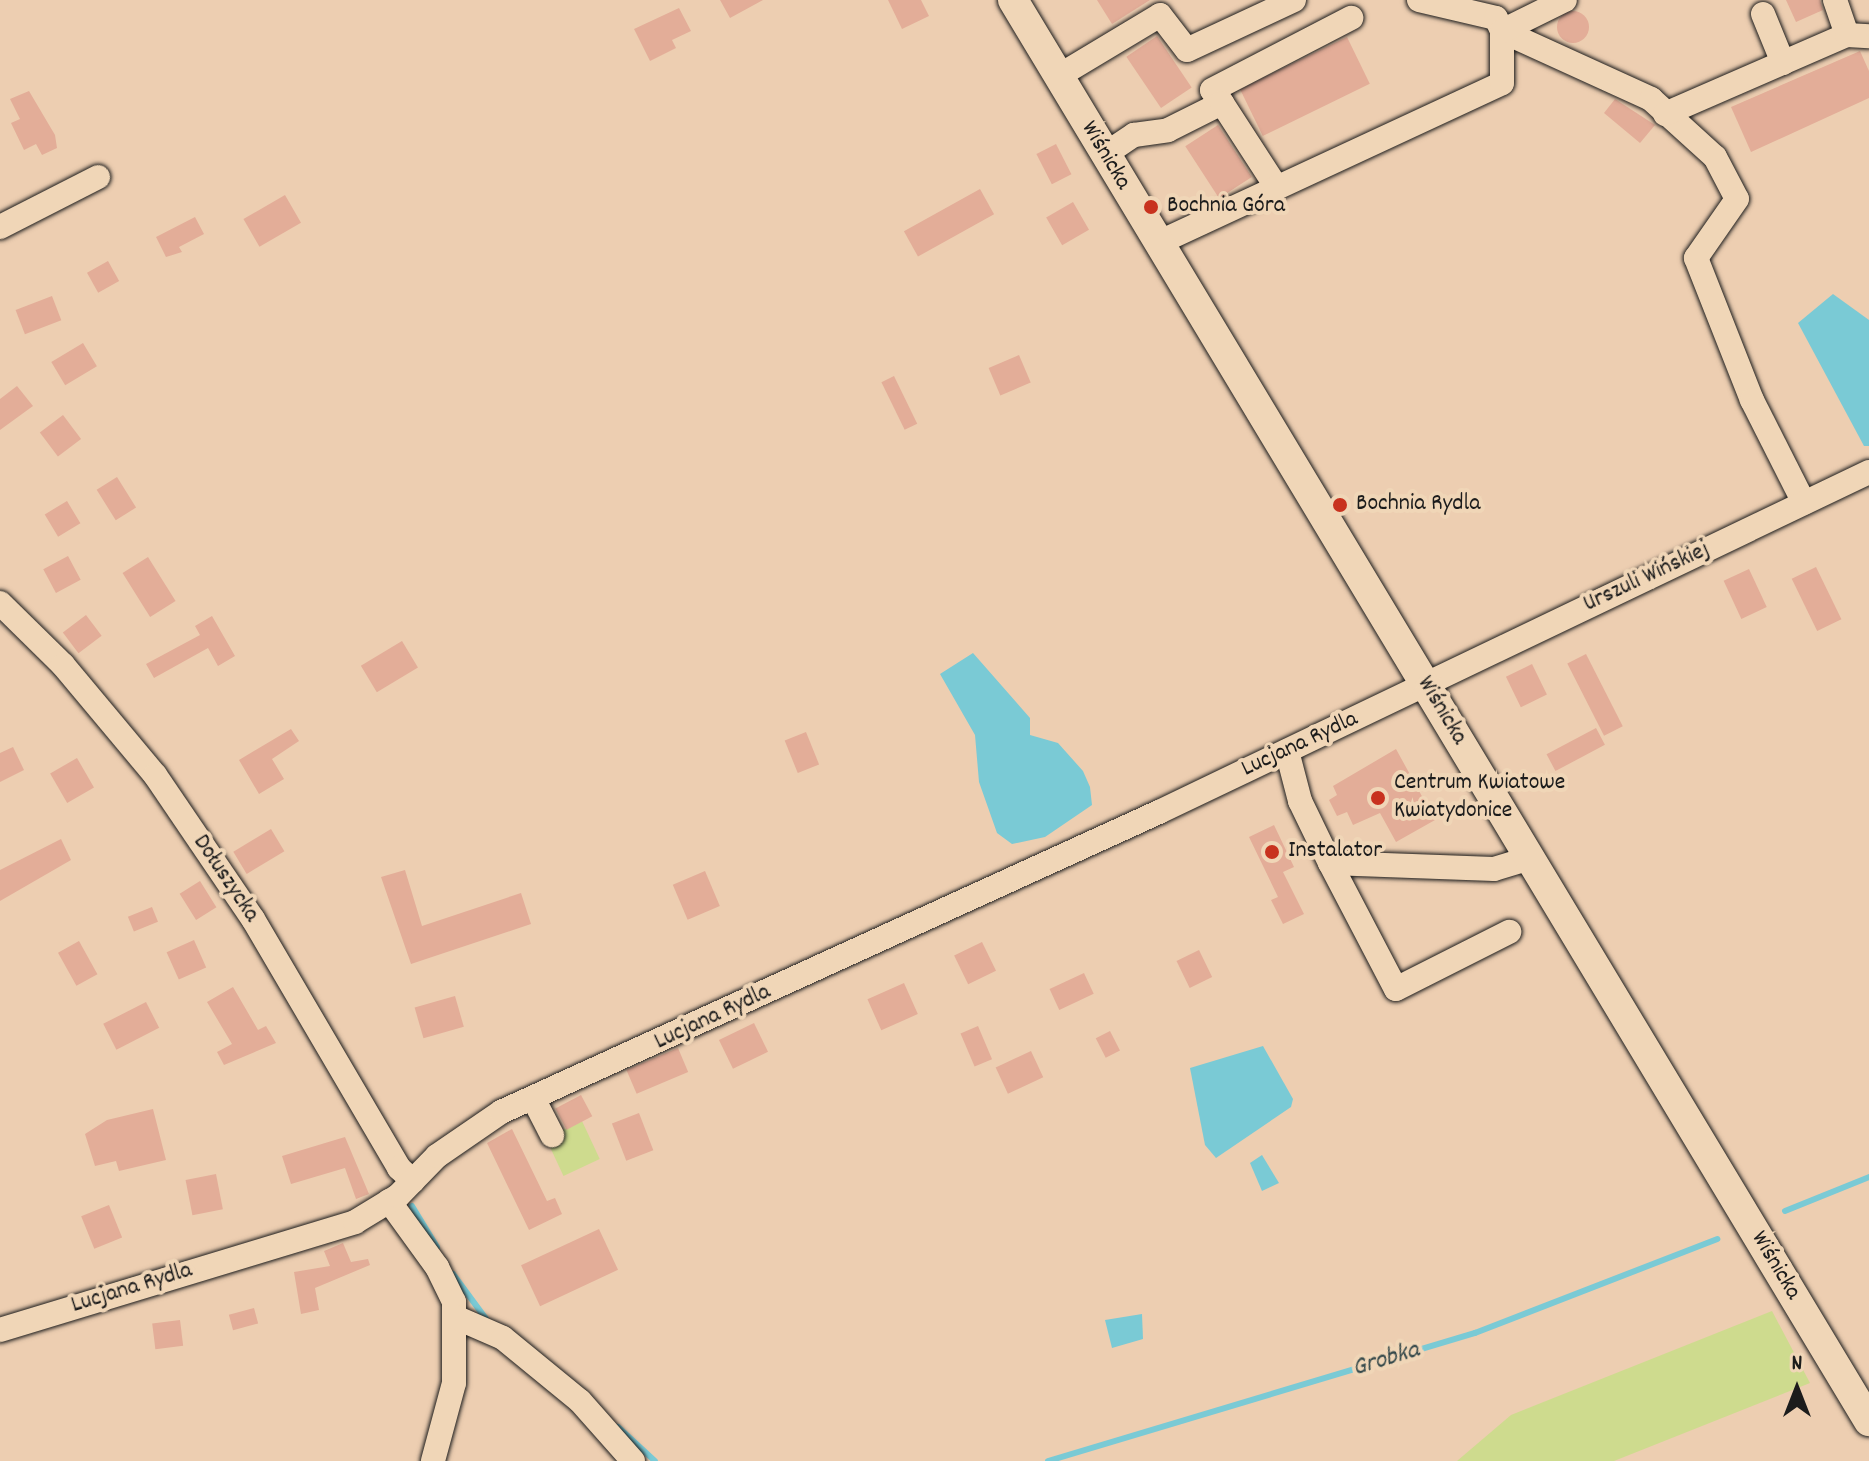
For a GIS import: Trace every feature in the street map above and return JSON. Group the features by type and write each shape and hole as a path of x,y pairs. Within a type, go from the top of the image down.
{"main road":[{"name":"Wiśnicka","path":"1013,0 1869,1421"}],"street":[{"path":"1158,243 1502,83 1502,31 1496,18 1419,0"},
{"path":"1502,31 1565,0"},
{"path":"1665,114 1783,63 1858,36 1835,0"},
{"path":"1057,77 1155,8 1187,50 1290,2 1305,41"},
{"path":"1763,14 1783,63"},
{"path":"1277,188 1212,90 1351,18"},
{"path":"1502,31 1651,99 1715,157 1737,199 1696,258 1752,400 1804,503"},
{"path":"1104,155 1134,135 1168,130 1222,103"},
{"path":"0,227 98,177"},
{"name":"Urszuli Wińskiej","path":"1425,684 1869,472"},
{"name":"Dołuszycka","path":"0,603 63,665 155,775 253,919 399,1168 413,1181"},
{"name":"Lucjana Rydla","path":"0,1330 355,1222 389,1201 437,1156 501,1112 1287,751 1425,684"},
{"path":"1287,751 1300,801 1396,989 1509,932"},
{"path":"1330,863 1494,869 1529,858"},
{"path":"533,1098 552,1135"},
{"path":"389,1201 437,1267 455,1317 454,1383 433,1461"},
{"path":"455,1317 514,1347 580,1401 633,1461"}],"green space":[{"path":"582,1121 600,1159 563,1176 546,1138"},
{"path":"1772,1311 1810,1383 1614,1461 1457,1461 1511,1415"}],"water":[{"path":"1833,294 1869,320 1869,446 1864,446 1798,323"},
{"path":"973,653 1030,718 1030,735 1058,743 1083,771 1090,787 1092,805 1045,837 1012,844 997,833 979,782 975,735 940,674"},
{"path":"1263,1046 1293,1099 1291,1107 1216,1158 1205,1145 1190,1068"},
{"path":"1262,1155 1279,1183 1262,1191 1250,1163"},
{"path":"1142,1314 1143,1339 1112,1348 1105,1320"}],"building":[{"path":"720,0 763,0 730,18"},
{"path":"888,0 921,0 929,16 902,29"},
{"path":"1097,0 1150,0 1112,24"},
{"path":"1786,0 1820,0 1823,10 1796,22"},
{"path":"679,8 691,31 672,40 676,48 650,61 634,29"},
{"path":"1573,11 1584,16 1589,27 1584,38 1573,43 1562,38 1557,27 1562,16"},
{"path":"1157,36 1192,87 1161,108 1126,57"},
{"path":"1347,37 1370,84 1263,136 1240,89"},
{"path":"1860,51 1869,71 1869,98 1751,152 1731,107"},
{"path":"29,91 55,135 57,148 42,155 36,144 24,150 11,123 20,119 10,99"},
{"path":"1615,99 1655,125 1640,143 1604,113"},
{"path":"1218,125 1252,177 1219,198 1185,146"},
{"path":"1056,144 1071,174 1052,184 1036,154"},
{"path":"980,189 994,214 918,257 904,231"},
{"path":"285,195 301,223 259,247 243,219"},
{"path":"1073,202 1089,230 1062,245 1046,218"},
{"path":"195,217 204,234 179,247 182,252 166,257 156,237"},
{"path":"108,261 119,281 98,293 87,273"},
{"path":"52,296 61,320 25,334 16,310"},
{"path":"83,343 97,366 65,385 51,362"},
{"path":"1019,355 1031,383 1000,396 989,368"},
{"path":"894,376 917,424 905,430 881,382"},
{"path":"17,386 33,406 0,430 0,399"},
{"path":"63,415 81,439 58,456 40,432"},
{"path":"117,477 136,508 116,520 97,490"},
{"path":"67,501 80,523 58,537 45,514"},
{"path":"68,556 81,580 56,593 43,569"},
{"path":"148,557 176,601 150,617 123,573"},
{"path":"1816,567 1841,619 1817,631 1792,579"},
{"path":"1749,569 1767,607 1741,619 1724,581"},
{"path":"86,615 102,636 78,653 63,632"},
{"path":"212,616 235,656 218,666 208,648 154,678 146,664 200,635 195,626"},
{"path":"402,641 418,668 377,692 361,666"},
{"path":"1586,654 1623,726 1604,736 1567,664"},
{"path":"1532,664 1547,695 1521,707 1506,677"},
{"path":"1596,728 1605,745 1555,771 1547,754"},
{"path":"291,729 299,741 272,759 284,779 259,794 239,760"},
{"path":"806,732 819,764 798,773 785,741"},
{"path":"13,747 24,770 0,782 0,753"},
{"name":"Centrum Kwiatowe Kwiatydonice","path":"1396,749 1435,820 1396,842 1380,813 1353,825 1347,812 1337,816 1329,800 1337,795 1333,786"},
{"path":"77,758 94,787 67,803 50,774"},
{"path":"1274,825 1294,867 1283,872 1304,914 1283,924 1271,900 1278,897 1249,837"},
{"path":"271,829 284,851 247,874 233,852"},
{"path":"61,839 71,860 0,901 0,870"},
{"path":"405,870 422,926 521,893 531,924 411,964 381,877"},
{"path":"705,871 720,906 688,920 673,885"},
{"path":"200,881 216,907 196,920 180,894"},
{"path":"152,907 158,922 134,932 128,917"},
{"path":"194,940 206,967 179,980 167,952"},
{"path":"79,941 97,974 76,986 58,953"},
{"path":"982,942 996,971 968,984 954,956"},
{"path":"1199,950 1212,977 1190,988 1177,961"},
{"path":"1084,973 1094,994 1059,1010 1050,989"},
{"path":"904,983 918,1014 881,1030 867,999"},
{"path":"233,987 258,1030 266,1026 276,1043 224,1065 217,1052 232,1044 207,1002"},
{"path":"455,996 464,1027 423,1038 415,1008"},
{"path":"146,1002 159,1028 116,1050 103,1024"},
{"path":"754,1023 768,1052 733,1069 719,1040"},
{"path":"978,1026 992,1059 975,1067 961,1033"},
{"path":"1110,1031 1120,1051 1106,1058 1096,1038"},
{"path":"678,1048 688,1072 637,1094 626,1070"},
{"path":"1031,1051 1043,1077 1008,1094 996,1067"},
{"path":"581,1095 592,1116 567,1130 555,1109"},
{"path":"153,1109 166,1160 119,1171 116,1161 95,1166 85,1134 107,1120"},
{"path":"639,1113 653,1150 626,1161 612,1123"},
{"path":"512,1129 547,1201 555,1198 562,1214 529,1230 487,1143"},
{"path":"345,1137 369,1194 356,1199 345,1168 291,1184 282,1156"},
{"path":"216,1174 223,1209 192,1215 186,1180"},
{"path":"109,1205 122,1237 94,1249 81,1216"},
{"path":"599,1229 618,1270 540,1306 521,1265"},
{"path":"343,1243 351,1262 368,1259 370,1265 315,1288 319,1310 301,1314 294,1272 330,1266 324,1251"},
{"path":"254,1308 258,1323 233,1330 229,1315"},
{"path":"180,1320 183,1346 155,1349 152,1323"}],"waterway":[{"name":"Grobka","path":"1785,1211 1869,1177"},
{"path":"412,1206 437,1247"},
{"name":"Grobka","path":"1048,1461 1475,1333 1717,1239"},
{"path":"453,1274 486,1319"},
{"path":"618,1427 655,1461"}],"place":[{"name":"Bochnia Góra","path":"1151,207"},
{"name":"Bochnia Rydla","path":"1340,505"},
{"name":"Centrum Kwiatowe Kwiatydonice","path":"1378,798"},
{"name":"Instalator","path":"1272,852"}]}
